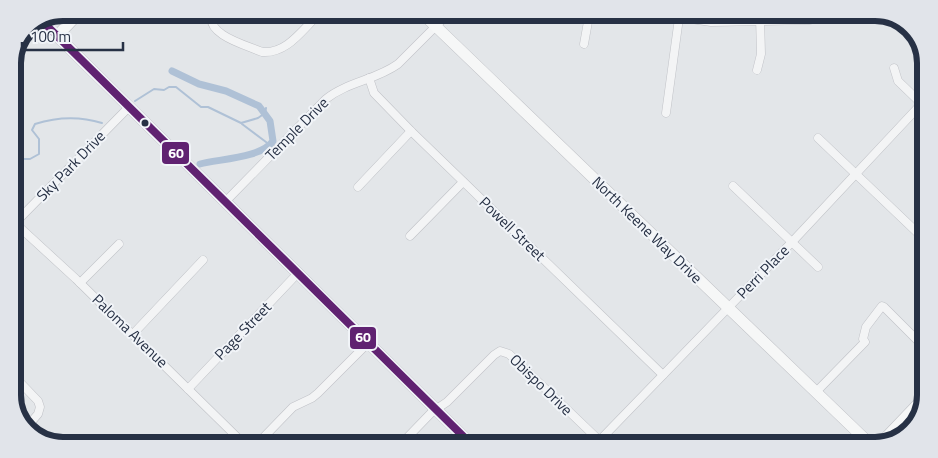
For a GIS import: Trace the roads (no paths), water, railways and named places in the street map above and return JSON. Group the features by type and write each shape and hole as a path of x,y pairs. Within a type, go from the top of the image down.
{"street":[{"path":"57,36 72,21"},
{"path":"212,21 215,30 222,35 262,52 268,52 282,49 312,21"},
{"name":"North Keene Way Drive","path":"431,21 862,437"},
{"name":"Temple Drive","path":"225,202 326,99 338,91 390,70 441,21"},
{"path":"584,44 588,21"},
{"path":"666,113 675,21"},
{"path":"704,21 727,21"},
{"path":"756,70 761,54 760,21"},
{"path":"46,25 464,437"},
{"path":"894,68 898,81 917,98"},
{"name":"Powell Street","path":"369,78 374,93 411,131 663,375"},
{"name":"Sky Park Drive","path":"21,217 129,107"},
{"name":"Perri Place","path":"606,437 792,242 855,173 917,111"},
{"path":"358,187 411,131"},
{"path":"818,138 917,232"},
{"path":"410,236 463,182"},
{"path":"733,186 818,267"},
{"name":"Paloma Avenue","path":"21,230 80,283 237,437"},
{"path":"80,283 119,244"},
{"path":"132,334 203,260"},
{"name":"Page Street","path":"188,389 298,273"},
{"path":"816,392 865,342 863,339 866,328 882,306 917,339"},
{"path":"265,437 293,407 318,393 368,342"},
{"name":"Obispo Drive","path":"436,410 447,402 494,355 500,351 505,351 596,437"},
{"path":"21,383 38,401 40,407 38,414 31,422"},
{"path":"889,434 914,408"},
{"path":"408,437 436,410"}],"waterway":[{"path":"172,71 199,84 226,91 259,106 270,121 273,141 267,147 239,157 200,164"},
{"path":"135,101 154,89 164,90 169,87 176,87 201,107 208,107 241,123 258,118 265,113 266,108"},
{"path":"21,159 30,159 39,154 39,139 32,130 35,124 68,118 102,123"},
{"path":"242,124 270,145"}]}
